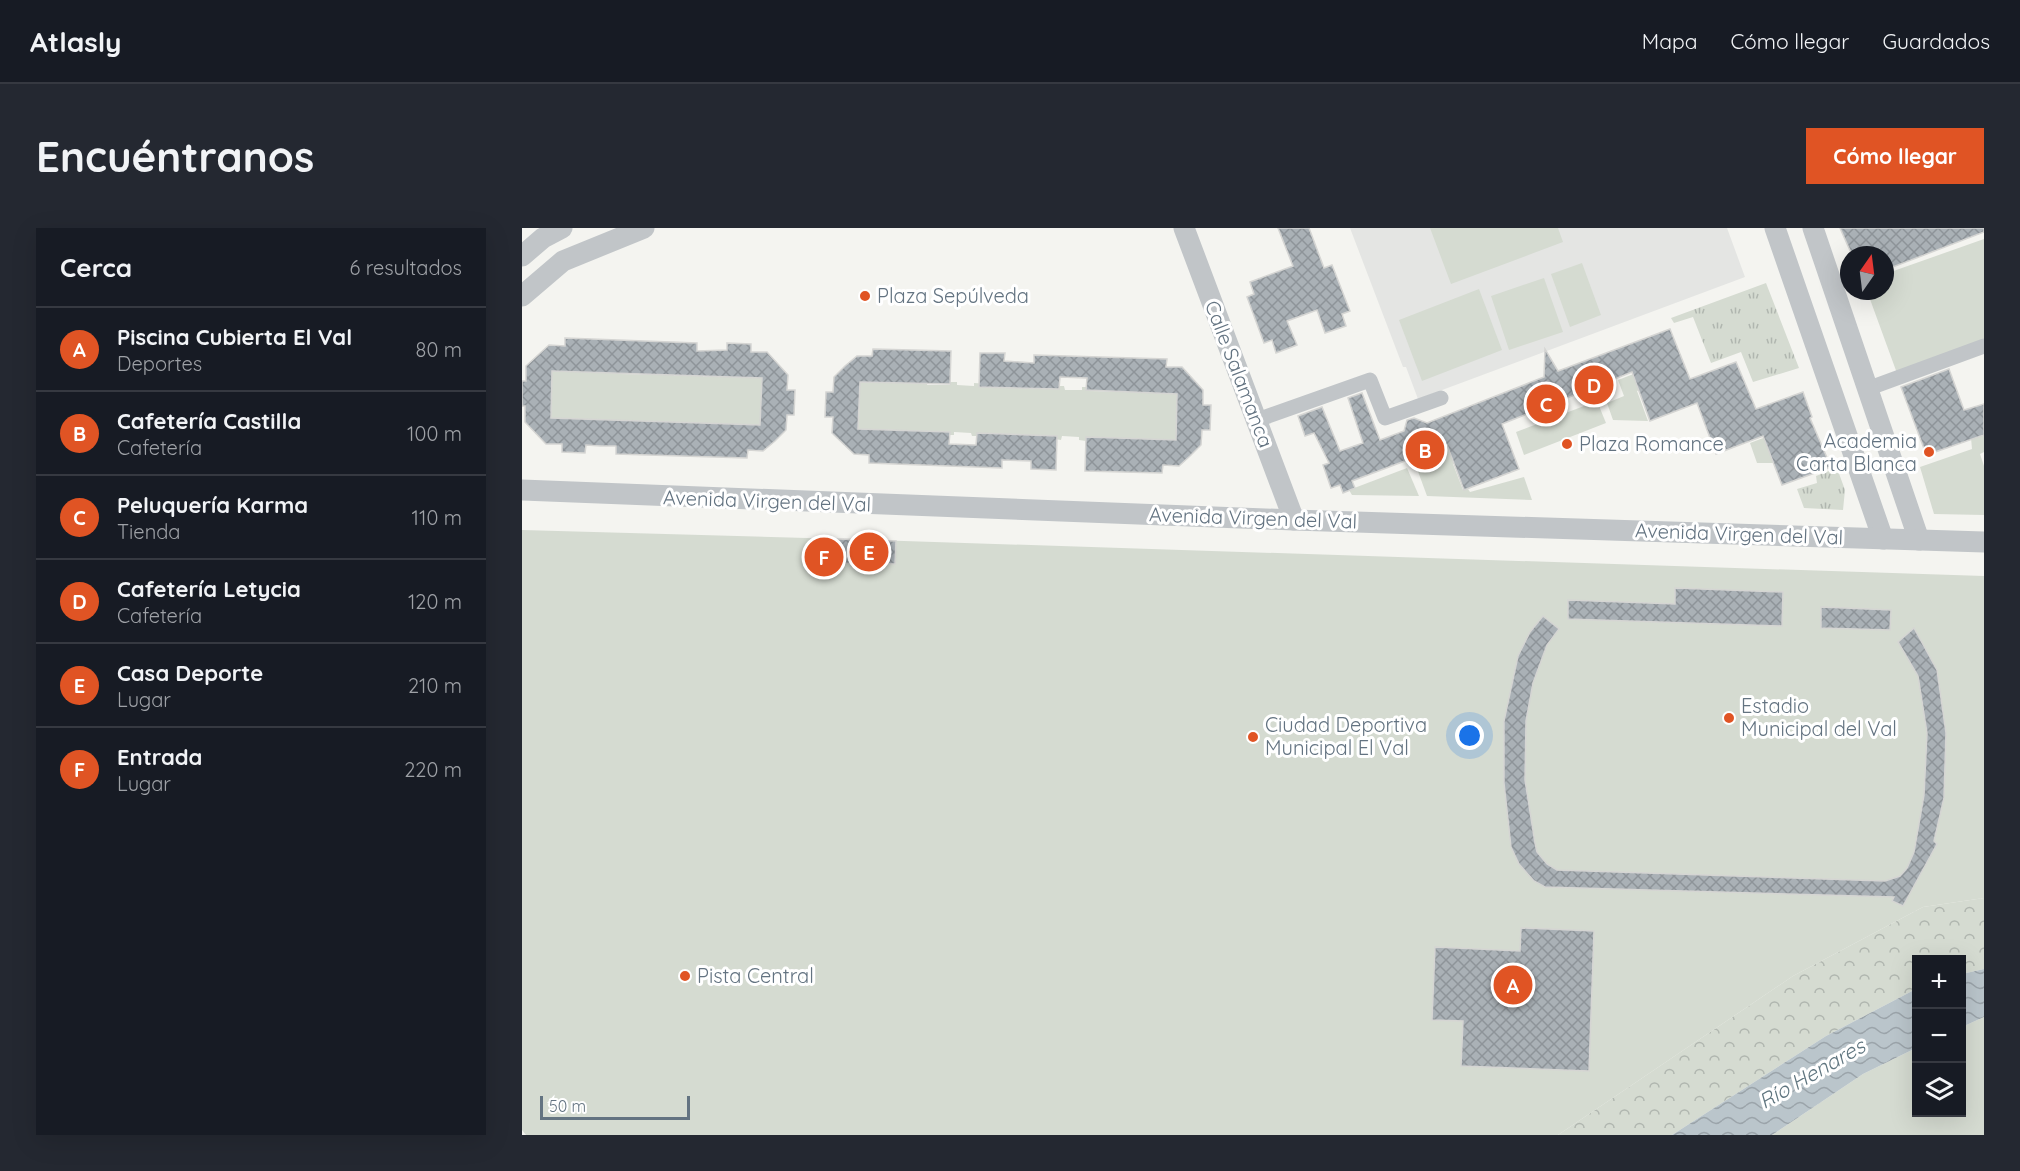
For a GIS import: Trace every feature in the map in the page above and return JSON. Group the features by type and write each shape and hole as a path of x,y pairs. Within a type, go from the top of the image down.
{"street":[{"path":"522,256 543,238 562,228"},
{"path":"522,296 563,261 644,228"},
{"name":"Calle Salamanca","path":"1184,228 1294,520"},
{"path":"1775,228 1882,539"},
{"path":"1782,250 1814,232 1919,540"},
{"path":"1867,389 1984,346"},
{"path":"1257,420 1370,380 1385,418 1440,398"},
{"name":"Avenida Virgen del Val","path":"522,490 1294,520 1984,542"}],"shaded area":[{"path":"1350,228 1727,228 1745,277 1418,399 1406,367 1403,367"}],"green space":[{"path":"1430,228 1558,228 1563,242 1451,284"},
{"path":"1984,239 1984,343 1898,376 1870,300 1894,300 1894,271"},
{"path":"1582,263 1601,315 1570,327 1551,274"},
{"path":"1544,278 1563,332 1509,350 1491,296"},
{"path":"1766,283 1799,368 1753,382 1741,352 1711,363 1693,317 1674,323 1671,318"},
{"path":"1479,289 1502,350 1422,381 1399,320"},
{"path":"558,368 565,371 612,373 613,370 619,370 620,374 667,375 667,372 673,372 674,376 696,376 696,373 703,373 703,377 719,377 720,373 738,378 756,375 756,378 762,378 762,383 765,384 760,425 551,418 552,383 549,377 552,376 552,371 558,371"},
{"path":"1649,368 1656,383 1637,391 1648,421 1613,420 1607,403 1624,396 1618,380"},
{"path":"902,380 903,383 920,384 921,381 927,381 927,385 950,385 950,382 957,382 957,385 974,386 974,383 1057,389 1058,386 1064,386 1065,390 1082,390 1082,387 1089,387 1089,391 1177,393 1176,428 1179,435 1176,435 1176,440 1086,437 1086,441 1079,440 1079,437 1062,436 1061,440 1055,439 1055,436 979,433 978,436 972,436 971,433 954,432 954,435 947,435 947,432 871,429 864,433 864,429 858,429 858,424 855,424 859,417 860,382 895,383"},
{"path":"1597,401 1606,423 1524,455 1516,432"},
{"path":"1782,431 1771,454 1773,463 1757,463 1750,443"},
{"path":"1984,433 1984,452 1980,454 1984,466 1984,515 1934,514 1920,467 1972,449 1971,438"},
{"path":"1460,443 1471,457 1453,464 1463,490 1468,489 1470,492 1524,477 1532,500 1427,496 1416,466 1434,458 1431,452"},
{"path":"1407,468 1419,496 1352,495 1349,490"},
{"path":"1837,468 1845,490 1843,510 1804,508 1797,489 1817,483 1816,476"},
{"name":"Ciudad Deportiva Municipal El Val","path":"522,530 1984,576 1984,898 1923,907 1793,976 1558,1135 526,1135 522,1130"},
{"path":"1984,898 1984,969 1966,973 1966,955 1912,955 1912,991 1826,1036 1672,1135 1558,1135 1793,976 1923,907"},
{"path":"1984,1017 1984,1135 1772,1135 1863,1074 1912,1050 1912,1117 1966,1117 1966,1025"}],"water":[{"path":"1984,969 1984,1017 1966,1025 1966,1009 1966,973"},
{"name":"Río Henares","path":"1912,991 1912,1050 1863,1074 1772,1135 1672,1135 1826,1036"}],"building":[{"path":"1278,228 1309,228 1324,268 1332,265 1350,311 1342,314 1346,326 1325,333 1317,310 1287,321 1297,345 1276,353 1272,340 1264,343 1247,297 1254,294 1250,282 1293,266"},
{"path":"1840,228 1984,228 1984,232 1894,267 1894,246 1848,246"},
{"path":"1670,329 1690,379 1736,362 1756,409 1803,392 1812,417 1810,418 1831,467 1782,485 1763,436 1716,454 1697,403 1650,421 1632,372 1502,424 1519,469 1464,490 1447,445 1352,481 1355,488 1343,493 1340,485 1331,488 1323,465 1329,463 1314,433 1305,436 1298,416 1322,407 1340,451 1363,443 1348,398 1362,393 1380,440 1404,431 1407,420 1414,418 1427,423 1544,377 1545,349 1558,371"},
{"path":"565,338 697,343 697,351 727,350 727,343 751,344 751,352 767,352 788,375 787,390 795,390 794,415 787,415 786,430 775,441 763,451 748,450 747,458 616,454 616,446 586,445 585,453 562,452 562,444 546,444 525,422 525,406 522,406 522,381 526,381 526,366 549,345 565,346","holes":["552,371 762,378 760,425 551,418"]},
{"path":"873,349 951,351 950,384 860,382 858,429 950,432 949,444 976,445 977,433 1057,436 1056,470 1031,469 1031,461 1002,460 1002,468 869,463 869,455 854,454 832,433 833,417 825,417 826,392 833,392 834,377 845,366 857,356 872,356"},
{"path":"980,353 1005,353 1004,361 1034,363 1034,355 1167,359 1166,367 1182,367 1203,390 1203,405 1211,405 1210,430 1202,430 1201,445 1179,466 1163,465 1162,473 1085,471 1086,437 1176,440 1177,394 1086,390 1087,378 1060,377 1059,389 979,387"},
{"path":"1949,369 1964,410 1984,404 1984,435 1926,454 1901,387"},
{"path":"811,540 896,541 895,564 836,563 836,567 812,567"},
{"path":"1675,588 1783,592 1782,626 1568,619 1568,600 1675,604"},
{"path":"1821,607 1891,610 1890,630 1821,628"},
{"path":"1543,616 1559,629 1547,645 1533,683 1526,721 1525,780 1537,852 1547,864 1557,870 1885,881 1900,876 1907,868 1914,852 1924,795 1927,733 1918,676 1898,642 1914,628 1937,670 1946,733 1944,798 1934,841 1937,844 1903,906 1892,901 1894,897 1545,887 1534,881 1519,864 1511,847 1504,783 1504,721 1518,656 1530,632"},
{"path":"1521,928 1594,931 1589,1071 1461,1066 1463,1021 1432,1020 1435,947 1520,951"}],"place":[{"name":"Plaza Sepúlveda","path":"865,296"},
{"name":"Cafetería Letycia","path":"1594,385"},
{"name":"Peluquería Karma","path":"1546,404"},
{"name":"Plaza Romance","path":"1567,444"},
{"name":"Cafetería Castilla","path":"1425,450"},
{"name":"Academia Carta Blanca","path":"1929,452"},
{"name":"Casa Deporte","path":"869,552"},
{"name":"Entrada","path":"824,557"},
{"name":"Estadio Municipal del Val","path":"1729,718"},
{"name":"Ciudad Deportiva Municipal El Val","path":"1253,737"},
{"name":"Pista Central","path":"685,976"},
{"name":"Piscina Cubierta El Val","path":"1513,985"}]}
